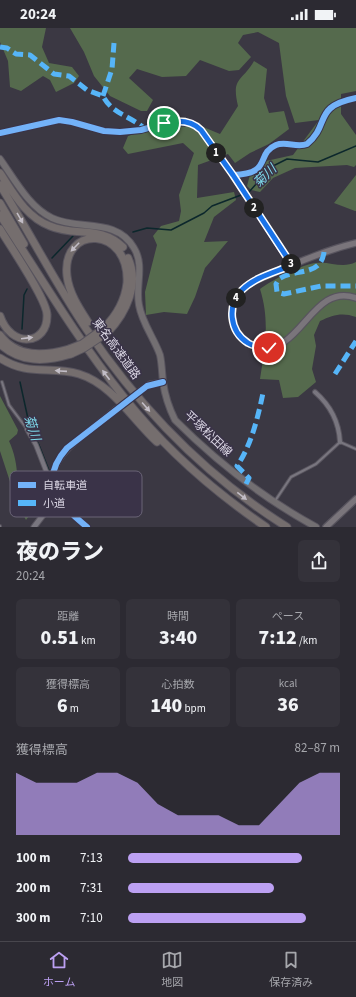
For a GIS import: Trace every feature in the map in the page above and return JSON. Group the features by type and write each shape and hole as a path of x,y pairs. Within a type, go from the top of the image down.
{"highway":[{"path":"0,173 23,206 40,222 63,230 105,235 116,240 123,247 129,260 132,274 131,289 125,310 106,330 70,352 47,360 31,360 14,354 0,344"},
{"name":"東名高速道路","path":"0,184 75,311 132,390 164,426 196,457 249,502 287,527"},
{"path":"0,203 78,336"},
{"path":"0,215 78,336"},
{"path":"0,229 43,300 48,314 45,327 39,335 25,340 12,336 7,331 0,316"},
{"path":"106,330 123,300 127,275 125,262 119,250 113,244 104,240 88,239 72,248 68,256 68,284 83,315 132,390"},
{"path":"0,335 13,348 32,354 70,352"},
{"name":"東名高速道路","path":"78,336 123,397 155,433 190,468 236,506 266,527"},
{"path":"0,358 11,365 22,369 66,371 89,378 107,391 160,445 190,468"}],"main road":[{"name":"平塚松田線","path":"0,159 29,200 40,211 64,222 106,227 126,238 135,248 140,270 138,304 142,319 160,356 163,382 169,408 175,420 246,484 316,527"},
{"path":"356,243 331,249 249,284 237,296 232,312 232,320 240,336 248,343 259,347 269,348 288,339 324,303 341,296 356,298"},
{"path":"326,527 356,499"}],"street":[{"path":"233,175 254,173 270,149 276,145 307,144 312,140 329,109 340,102 356,98"},
{"path":"0,133 59,120 104,131 120,132 141,130 170,122 188,122 195,125 201,130 233,175 292,265"},
{"path":"141,390 150,384 163,382"},
{"path":"315,392 331,410 337,422 340,442"},
{"path":"54,471 55,465 62,454 116,409"},
{"path":"27,429 36,445 46,471"},
{"path":"34,527 42,517"},
{"path":"77,517 88,527"}],"lane":[{"path":"2,382 9,405 27,429"},
{"path":"274,502 291,477 316,464 340,442 356,449"}],"green space":[{"path":"0,28 46,28 42,47 49,63 72,67 79,76 74,83 56,92 50,80 43,76 21,91 10,87 8,61 0,42"},
{"path":"70,28 356,28 356,91 341,94 341,114 356,135 356,165 354,167 347,165 295,168 273,178 260,192 251,190 247,186 251,171 266,161 293,155 319,120 295,123 286,96 279,43 258,32 243,35 238,43 251,57 239,70 229,71 200,60 186,76 162,77 137,69 129,78 153,100 147,111 141,111 110,96 94,76 84,52"},
{"path":"254,61 267,69 264,98 269,113 284,111 289,129 269,144 250,153 235,163 228,154 198,165 197,198 234,192 236,200 214,217 204,242 228,241 205,268 195,297 187,314 164,312 146,315 145,292 157,245 153,236 161,226 179,221 181,211 179,195 194,153 183,143 128,154 123,148 128,136 173,121 196,124 220,134 238,106 236,90 239,80"},
{"path":"356,175 356,211 355,211 334,203"},
{"path":"356,262 356,317 338,315 320,321 314,335 316,346 312,369 316,382 298,397 283,398 279,380 260,379 265,345 266,323 260,289 287,273 310,264 321,263 346,265"},
{"path":"0,396 18,430 17,434 9,441 16,462 17,471 10,471 10,482 0,451"}],"waterway":[{"name":"菊川","path":"133,232 147,228 171,230 204,213 212,206 249,192 271,167 287,159 318,162 356,146"},
{"name":"菊川","path":"52,258 73,236"},
{"name":"菊川","path":"22,329 24,295 27,289"},
{"name":"菊川","path":"20,382 30,428 39,445 49,471"}],"tunnel":[{"path":"116,409 137,393"}],"marked path":[{"path":"103,96 112,69 114,43"},
{"path":"0,47 7,48 16,54 30,55 54,74 69,76 87,90 103,96 111,107 145,129"},
{"path":"324,252 322,260 313,269 279,279 276,284 277,292 284,294 321,286 356,286"},
{"path":"335,374 356,341"},
{"path":"246,484 249,478 237,466 250,440 263,393"}],"cycle path":[{"path":"233,175 245,174 254,171 262,163 266,153 276,145 307,144 319,130 327,111 333,106 356,98"},
{"path":"0,133 59,120 104,131 120,132 141,130 170,122 192,123 201,130 233,175 291,265"},
{"path":"54,471 58,460 67,448 147,386 163,382"},
{"path":"76,517 87,527"}],"route":[{"path":"164,123 176,121 188,122 192,123 201,130 233,175 292,265 249,284 237,296 234,304 232,320 240,336 248,343 259,347 269,348"}]}
